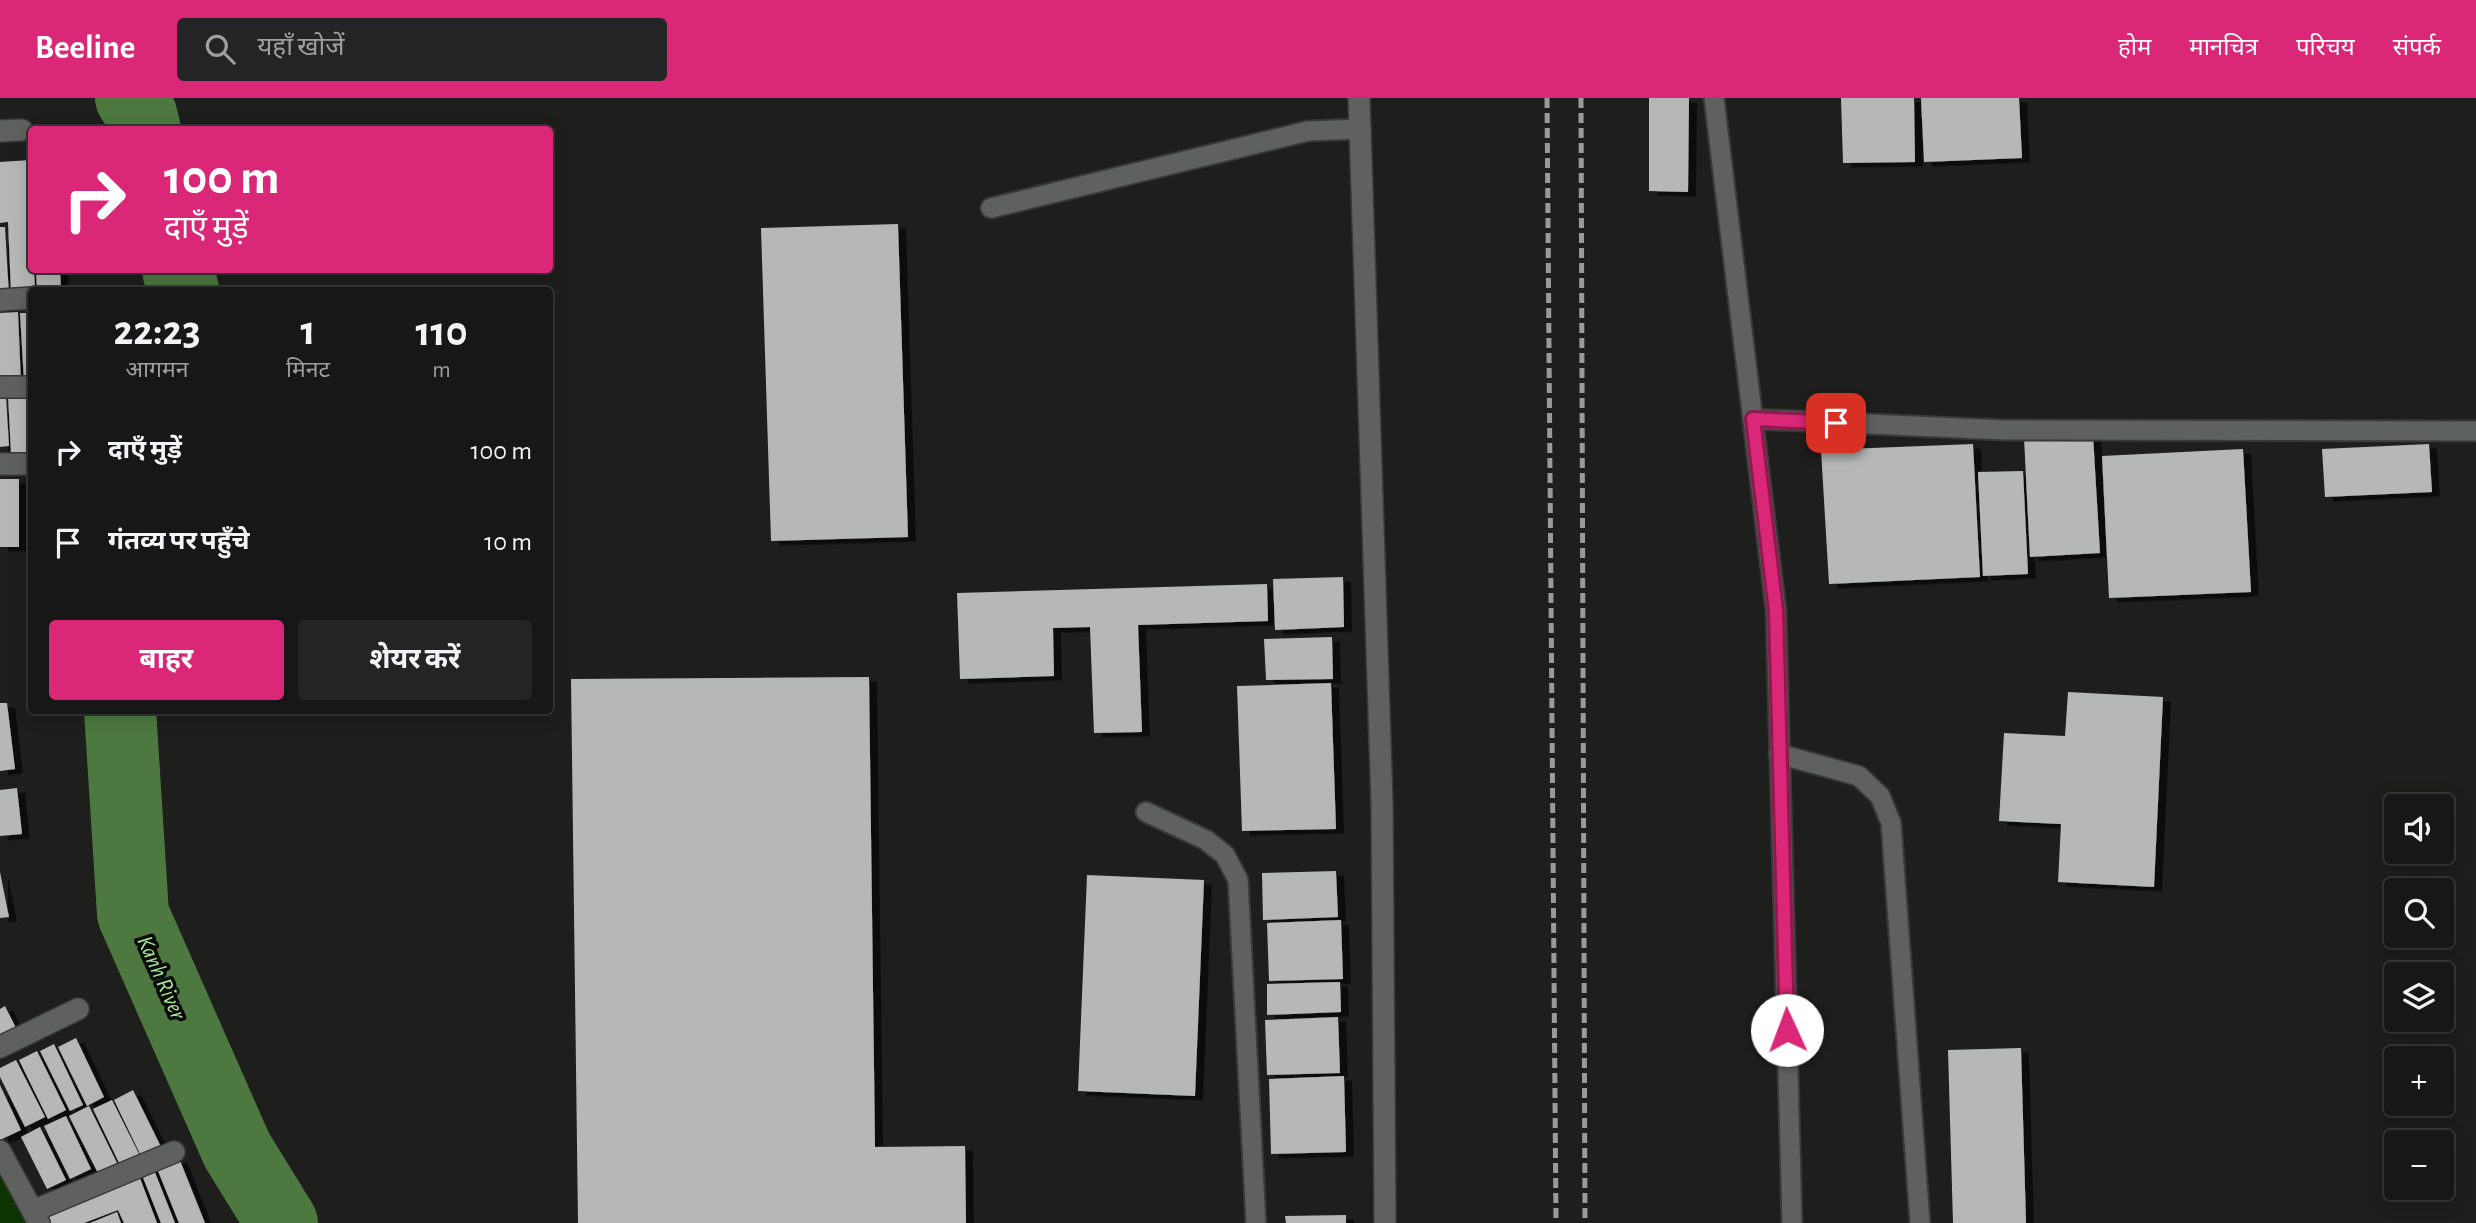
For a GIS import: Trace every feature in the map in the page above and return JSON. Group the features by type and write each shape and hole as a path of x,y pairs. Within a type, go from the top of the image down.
{"street":[{"path":"1359,98 1382,803 1385,1223"},
{"path":"0,131 22,130"},
{"path":"0,300 28,298"},
{"path":"0,387 28,387"},
{"path":"0,464 28,464"},
{"path":"0,1047 78,1009"},
{"path":"0,1151 36,1217 174,1152"}],"lane":[{"path":"1714,98 1776,611 1792,1223"},
{"path":"991,208 1308,131 1360,129"},
{"path":"1753,419 2004,430 2476,431"},
{"path":"1779,754 1859,776 1880,796 1891,823 1920,1223"},
{"path":"1146,812 1206,840 1225,855 1238,880 1256,1223"}],"green space":[{"path":"0,1131 47,1223 0,1223"}],"building":[{"path":"1649,98 1689,98 1688,192 1649,191"},
{"path":"1841,98 1914,98 1915,162 1843,163"},
{"path":"1921,98 2019,98 2022,158 1924,162"},
{"path":"28,160 28,273 34,273 35,287 28,287 28,290 11,291 8,222 0,223 0,162"},
{"path":"898,224 908,537 771,541 761,228"},
{"path":"0,227 5,227 9,295 0,296"},
{"path":"36,273 60,273 61,287 37,287"},
{"path":"18,312 21,383 0,383 0,313"},
{"path":"20,313 28,313 28,381 24,381"},
{"path":"28,394 28,452 11,453 8,395"},
{"path":"0,395 6,395 9,446 0,447"},
{"path":"2093,435 2100,553 2030,557 2024,438"},
{"path":"1973,444 1980,577 1829,584 1821,450"},
{"path":"2429,444 2432,492 2325,497 2322,449"},
{"path":"2243,449 2251,592 2109,598 2102,456"},
{"path":"2023,471 2028,574 1983,576 1978,472"},
{"path":"0,479 19,479 19,547 0,547"},
{"path":"1343,577 1344,627 1275,630 1273,579"},
{"path":"1267,584 1268,621 1138,625 1142,732 1094,733 1090,627 1053,628 1054,676 960,679 957,593"},
{"path":"1332,637 1333,679 1266,680 1264,639"},
{"path":"869,677 875,1147 965,1146 966,1223 578,1223 571,679"},
{"path":"1331,683 1336,829 1242,831 1237,686"},
{"path":"2068,692 2163,697 2154,887 2058,882 2061,824 1999,821 2004,733 2065,736"},
{"path":"0,703 7,703 15,769 0,771"},
{"path":"17,788 22,834 0,836 0,790"},
{"path":"1336,871 1338,917 1263,920 1262,873"},
{"path":"0,872 9,917 0,918"},
{"path":"1087,875 1204,880 1195,1096 1078,1091"},
{"path":"1341,920 1343,979 1269,981 1267,923"},
{"path":"1340,982 1341,1012 1267,1015 1267,984"},
{"path":"5,1006 19,1034 0,1043 0,1009"},
{"path":"1338,1017 1340,1073 1267,1075 1265,1020"},
{"path":"76,1038 104,1097 87,1106 58,1047"},
{"path":"54,1044 83,1105 70,1111 40,1051"},
{"path":"2021,1048 2026,1223 1953,1223 1948,1050"},
{"path":"37,1051 66,1110 48,1119 19,1060"},
{"path":"16,1060 45,1117 25,1127 0,1077 0,1068"},
{"path":"1344,1076 1346,1152 1271,1154 1269,1079"},
{"path":"0,1085 21,1130 0,1140"},
{"path":"133,1090 163,1151 143,1160 114,1100"},
{"path":"112,1100 142,1160 122,1169 93,1109"},
{"path":"89,1106 117,1163 98,1173 69,1116"},
{"path":"66,1116 91,1169 70,1179 44,1126"},
{"path":"40,1127 66,1180 47,1189 21,1137"},
{"path":"179,1158 205,1223 179,1223 156,1166"},
{"path":"152,1165 175,1223 161,1223 140,1170"},
{"path":"138,1173 157,1223 124,1223 118,1210 84,1223 51,1223 46,1211"},
{"path":"117,1212 121,1223 90,1223"},
{"path":"1346,1215 1346,1223 1286,1223 1285,1216"}],"waterway":[{"name":"Kanh River","path":"131,98 141,114 144,126"},
{"name":"Kanh River","path":"179,273 182,287"},
{"name":"Kanh River","path":"120,714 133,914 237,1150 282,1223"}],"railway":[{"path":"1547,98 1556,1223"},
{"path":"1581,98 1585,1223"}],"route":[{"path":"1787,1030 1776,611 1753,419 1836,423"}]}
